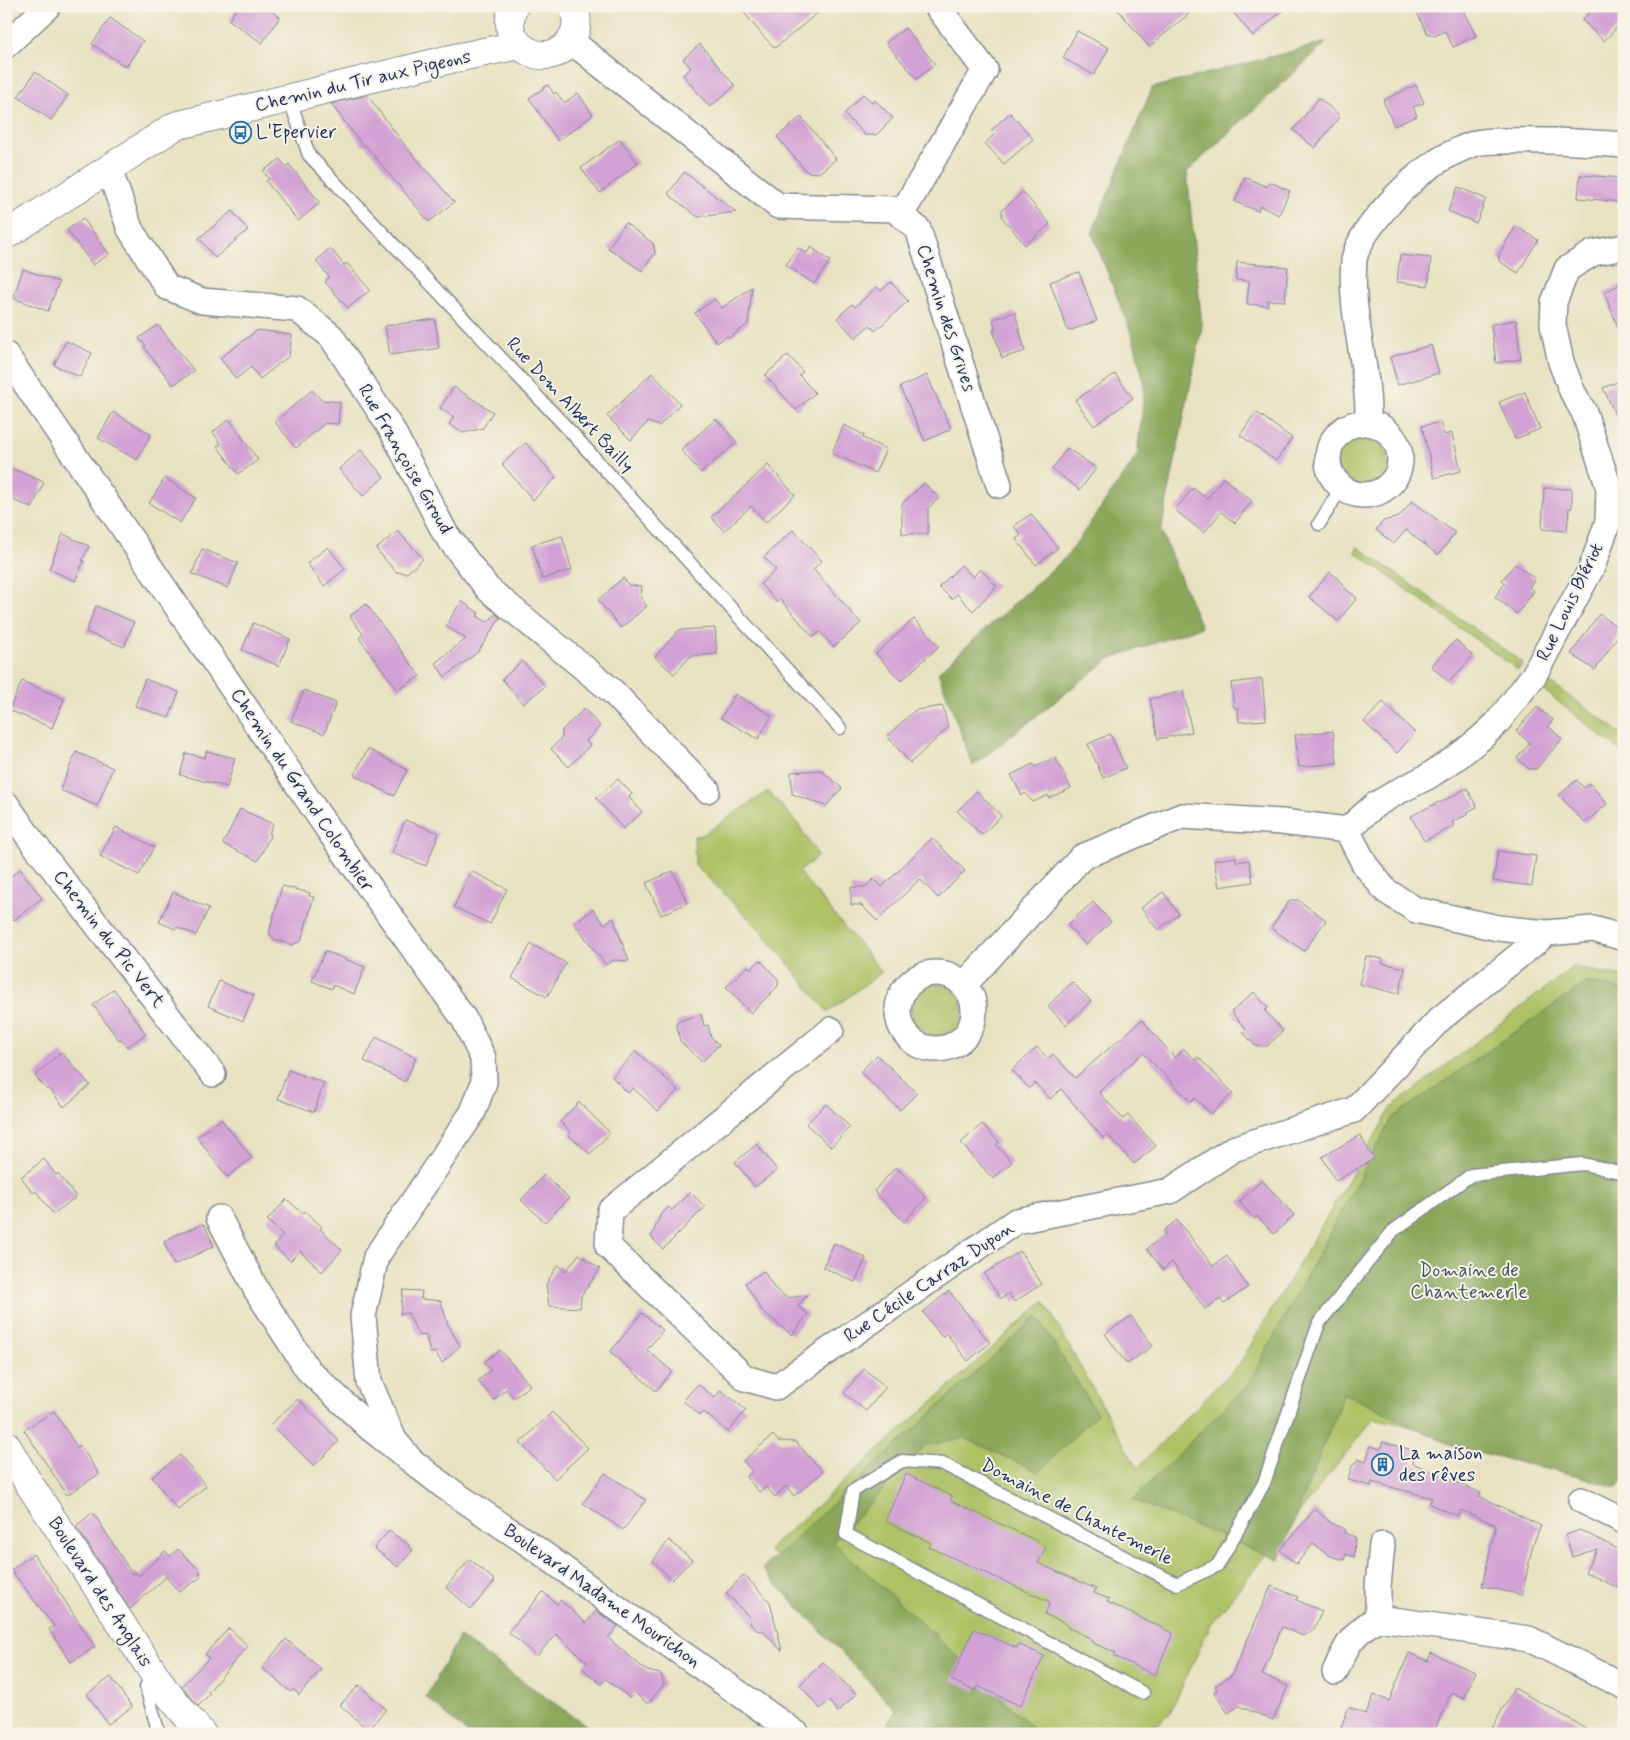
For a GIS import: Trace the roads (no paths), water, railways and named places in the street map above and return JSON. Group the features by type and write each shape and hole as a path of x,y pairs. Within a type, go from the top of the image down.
{"street":[{"path":"6,45 48,6"},
{"path":"901,215 985,70 937,6"},
{"path":"515,27 527,51 536,55 555,53 571,41 575,33 574,7"},
{"name":"Chemin du Tir aux Pigeons","path":"6,235 175,126 483,53 515,27"},
{"name":"Chemin des Grives","path":"571,41 778,206 894,209 918,230 1000,485"},
{"path":"1368,423 1368,404 1354,301 1354,258 1367,230 1401,191 1424,169 1451,153 1478,142 1553,140 1624,145"},
{"name":"Rue Françoise Giroud","path":"109,169 130,229 167,288 202,301 297,309 331,336 392,430 445,533 488,589 612,691 706,790"},
{"name":"Rue Louis Blériot","path":"1347,830 1375,805 1427,777 1456,758 1482,738 1497,723 1534,675 1592,567 1608,522 1609,488 1584,412 1572,391 1561,362 1553,325 1554,302 1568,269 1593,253 1624,247"},
{"name":"Chemin du Grand Colombier","path":"6,355 332,835 464,1019 482,1058 484,1082 473,1112 391,1233"},
{"path":"1368,423 1379,426 1389,433 1396,443 1400,455 1399,467 1394,478 1386,488 1376,494 1364,496 1352,494 1341,488 1333,479 1328,469 1327,457 1330,445 1336,435 1345,428 1356,424 1368,423"},
{"name":"Chemin du Pic Vert","path":"6,804 31,840 213,1074"},
{"path":"964,985 1082,857 1182,816 1282,822 1347,830 1365,865 1386,891 1416,910 1498,928 1548,933 1593,929 1624,938"},
{"name":"Rue Cécile Carraz Dupon","path":"832,1030 610,1211 608,1246 745,1378 776,1387 1016,1221 1170,1191 1233,1148 1354,1110 1440,1019 1548,933"},
{"name":"Boulevard Madame Mourichon","path":"219,1218 257,1291 308,1370 371,1429 445,1487 642,1617 797,1734"},
{"name":"Boulevard Madame Mourichon","path":"391,1233 376,1258 363,1316 369,1382 394,1440 408,1458"},
{"name":"Boulevard des Anglais","path":"6,1445 26,1479 152,1672 202,1734"},
{"path":"1581,1500 1624,1521"},
{"path":"1378,1618 1378,1586 1382,1545"},
{"path":"1335,1672 1345,1648 1356,1634 1378,1618 1529,1639 1624,1686"}],"lane":[{"name":"Rue Dom Albert Bailly","path":"289,98 309,154 569,430 840,728"},
{"path":"1319,524 1341,488"},
{"name":"Domaine de Chantemerle","path":"1143,1693 846,1534 853,1491 902,1461 942,1464 1177,1584 1218,1565 1264,1483 1319,1323 1394,1231 1471,1175 1583,1164 1624,1173"},
{"path":"152,1672 146,1687 159,1734"}],"place":[{"name":"L'Epervier","path":"240,132"},
{"name":"La maison des rêves","path":"1383,1464"}]}
